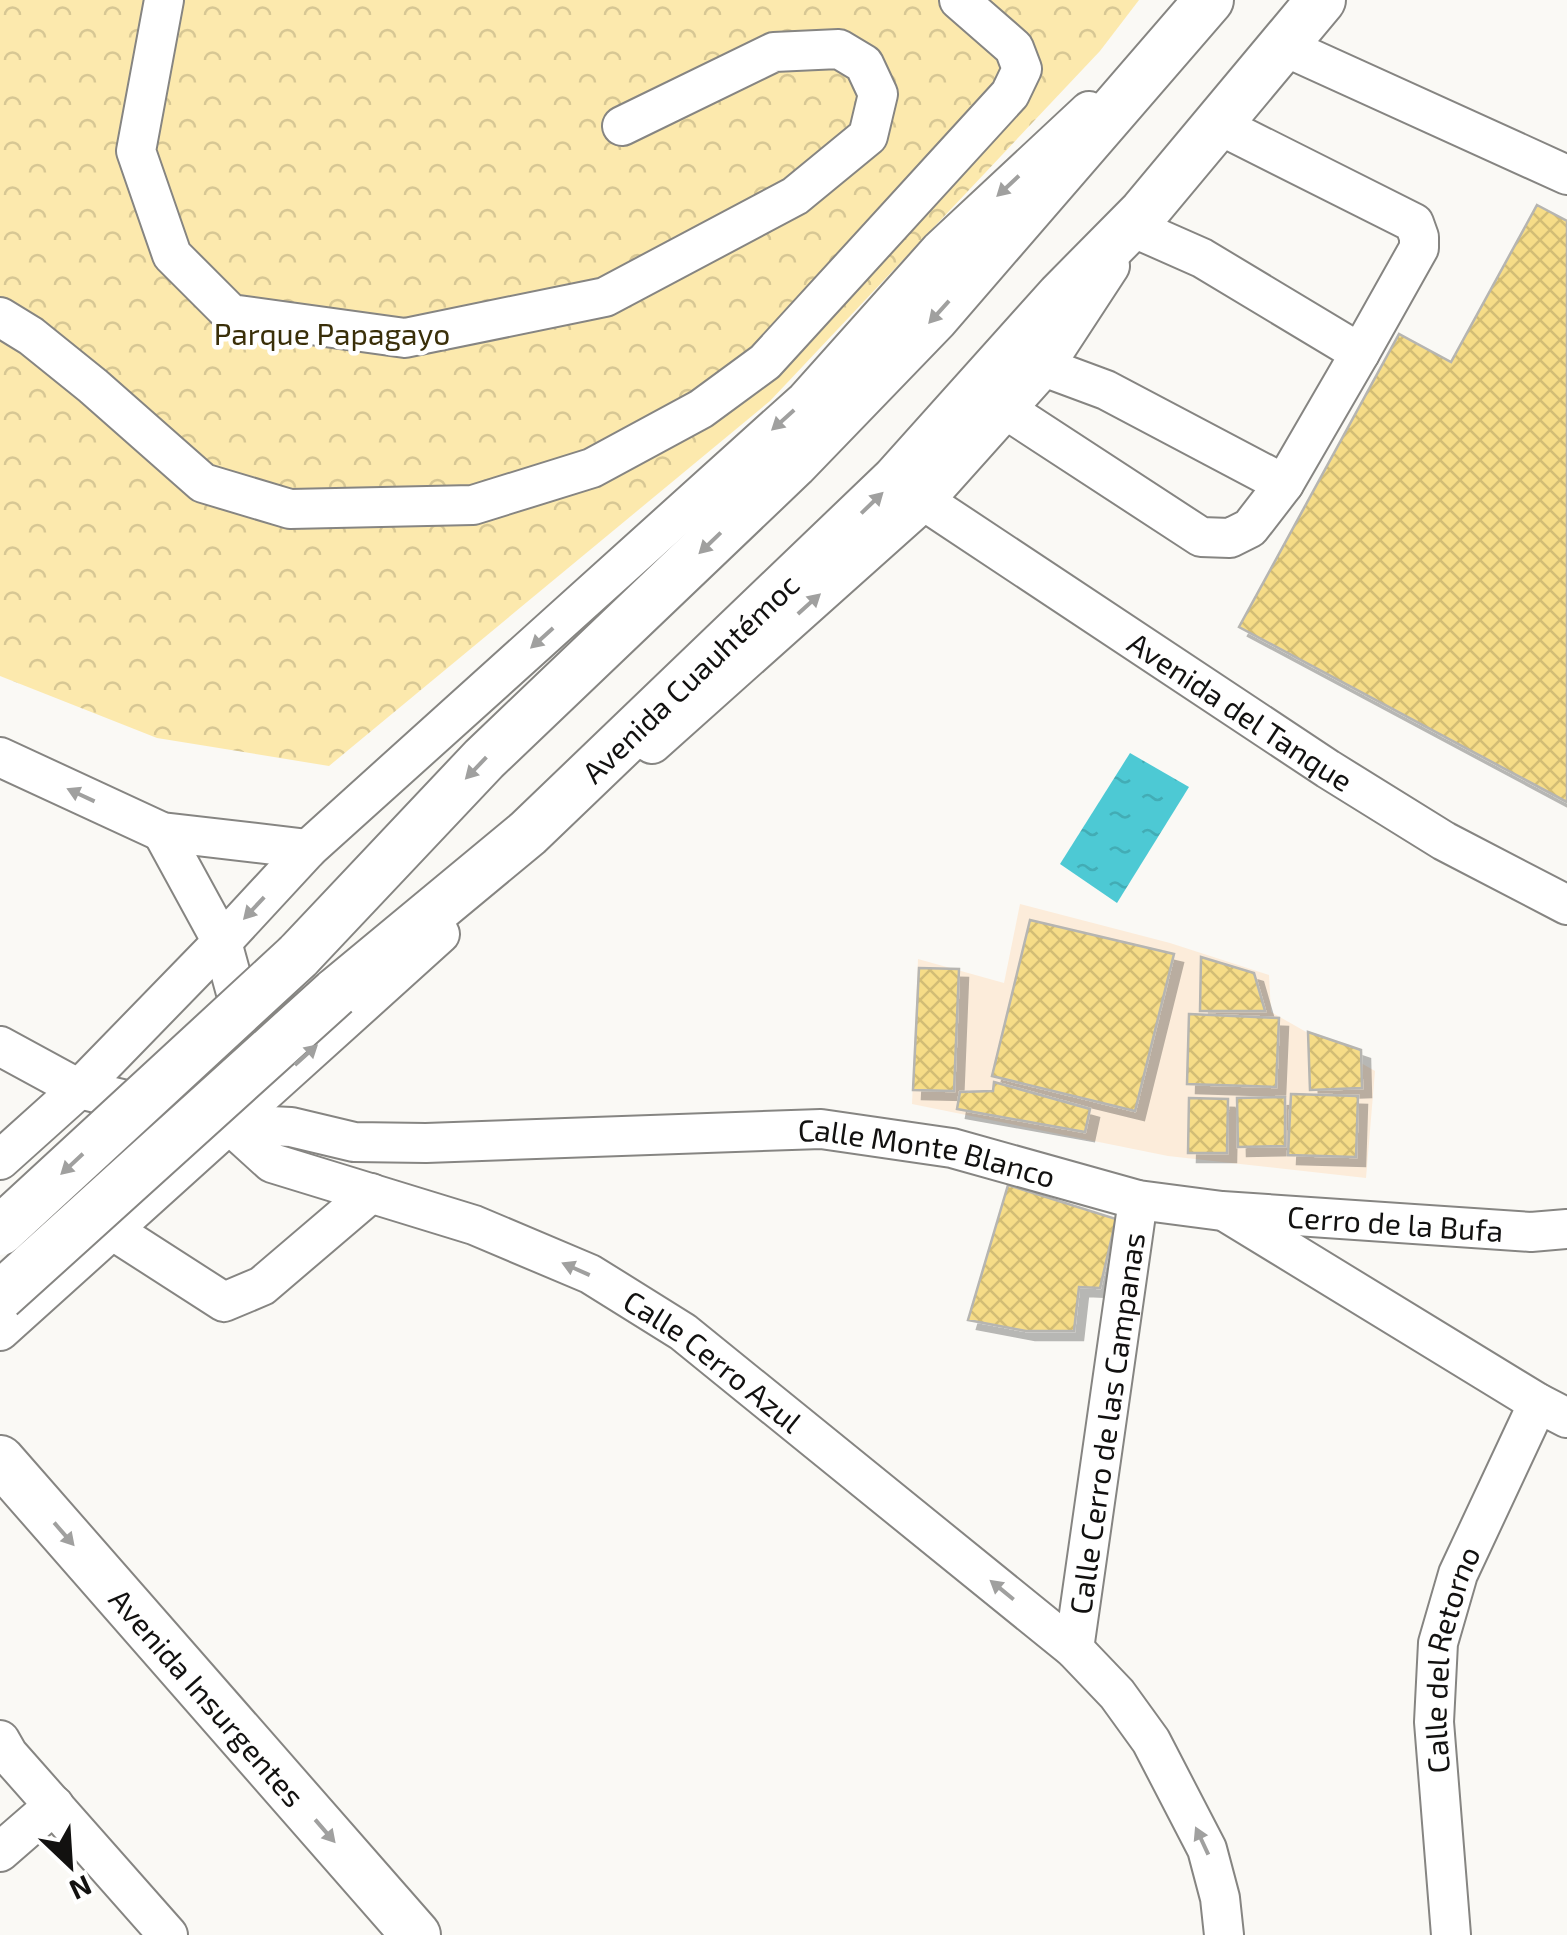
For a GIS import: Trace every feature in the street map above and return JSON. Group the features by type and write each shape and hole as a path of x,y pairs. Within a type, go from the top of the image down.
{"main road":[{"path":"0,1231 298,956 484,759 793,464 934,318 1208,0"},
{"name":"Avenida Cuauhtémoc","path":"0,1296 335,993 528,833 896,480 1060,296 1140,220 1321,0"},
{"name":"Avenida Insurgentes","path":"0,1460 416,1935"}],"street":[{"path":"164,0 136,150 172,255 231,314 405,338 604,297 796,196 868,136 878,94 864,64 838,49 774,52 622,126"},
{"path":"0,317 31,336 94,386 203,483 290,509 472,505 592,468 701,408 765,362 1010,94 1022,69 1014,48 959,0"},
{"path":"8,1139 79,1089 308,849 806,400 940,250 1208,0"},
{"path":"1283,46 1567,175"},
{"path":"1005,409 1201,537 1230,538 1250,528 1284,484 1419,248 1419,237 1414,223 1216,124"},
{"path":"0,1331 924,501 1044,367 1140,220 1360,353"},
{"path":"1044,367 1106,390 1284,484"},
{"name":"Avenida del Tanque","path":"924,501 1328,769 1444,841 1567,905"},
{"path":"0,758 162,832 308,849"},
{"path":"162,832 222,942 247,1033 229,1124"},
{"name":"Calle Cerro Azul","path":"0,1046 79,1089 229,1124 272,1163 474,1225 590,1274 683,1332 1074,1649 1117,1694 1151,1741 1207,1849 1220,1898 1224,1935"},
{"name":"Calle Monte Blanco","path":"229,1124 290,1127 354,1142 822,1130 952,1148 1138,1200 1222,1210 1552,1411"},
{"path":"112,1230 224,1302 262,1286 371,1194"},
{"name":"Calle Cerro de las Campanas","path":"1074,1649 1138,1200"},
{"name":"Cerro de la Bufa","path":"1222,1210 1532,1232 1567,1230"},
{"name":"Calle del Retorno","path":"1451,1935 1434,1722 1438,1642 1458,1574 1552,1411"},
{"path":"0,1740 8,1754 168,1935"},
{"path":"0,1852 54,1805"}],"shaded area":[{"path":"1020,904 1170,943 1269,975 1271,1012 1375,1071 1366,1178 1168,1156 912,1104 918,959 1004,983"}],"green space":[{"name":"Parque Papagayo","path":"0,0 1139,0 1100,51 770,401 329,766 157,738 0,676"}],"water":[{"path":"1130,753 1189,787 1117,903 1060,864"}],"building":[{"path":"1537,205 1567,221 1567,802 1239,627 1399,334 1451,362"},
{"path":"1030,920 1174,954 1135,1111 992,1076"},
{"path":"1201,957 1254,973 1265,1011 1200,1011"},
{"path":"919,968 959,969 954,1091 913,1090"},
{"path":"1189,1014 1279,1018 1276,1087 1187,1084"},
{"path":"1308,1032 1361,1050 1362,1088 1310,1090"},
{"path":"994,1082 1090,1109 1085,1132 957,1109 960,1092 993,1091"},
{"path":"1291,1094 1358,1096 1356,1157 1288,1155"},
{"path":"1285,1097 1285,1146 1238,1147 1237,1098"},
{"path":"1189,1098 1228,1099 1227,1153 1188,1153"},
{"path":"1008,1185 1116,1219 1100,1288 1079,1287 1074,1331 1026,1331 968,1320"}]}
